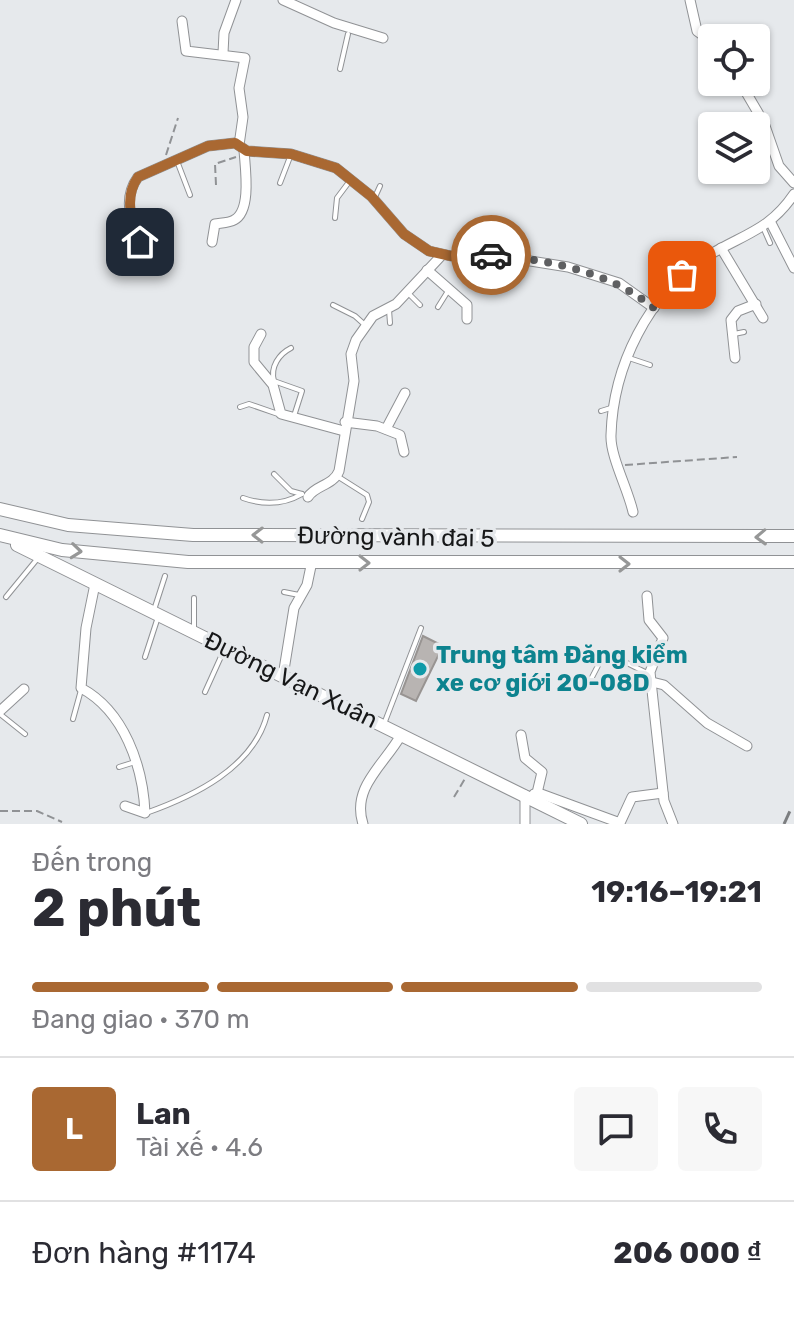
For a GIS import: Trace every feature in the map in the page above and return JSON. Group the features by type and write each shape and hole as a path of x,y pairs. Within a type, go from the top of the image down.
{"main road":[{"name":"Đường vành đai 5","path":"0,509 68,525 193,535 794,536"},
{"name":"Đường vành đai 5","path":"0,536 62,550 188,562 794,562"},
{"name":"Đường Vạn Xuân","path":"0,536 471,770 532,795 581,824"}],"street":[{"path":"223,53 224,33 236,0"},
{"path":"283,0 349,31 383,38"},
{"path":"690,0 698,32"},
{"path":"182,21 186,51 241,56 246,62 239,88 245,187 240,213 233,220 215,224 212,242"},
{"path":"747,96 771,140 779,166 794,183"},
{"path":"150,258 134,229 130,196 138,177 208,146 243,149 291,154 331,165 374,199 404,234 429,251 442,255 493,255 568,267 619,283 654,308"},
{"path":"633,512 611,435 627,358 654,308 682,275 721,248 767,225 794,194"},
{"path":"767,225 789,251 794,268"},
{"path":"721,248 763,318"},
{"path":"306,495 337,476 354,381 351,354 365,325 407,293 442,255"},
{"path":"427,270 467,305 467,319"},
{"path":"735,358 733,315 756,304"},
{"path":"261,334 253,356 258,371 272,380 281,414 344,426 386,429 400,435 404,452"},
{"path":"386,429 405,393"},
{"path":"283,676 294,608 311,566"},
{"path":"95,584 86,628 81,688 107,705 128,742 145,813"},
{"path":"647,596 649,620 663,638 651,679 665,809 673,824"},
{"path":"651,679 664,685 707,723 747,746"},
{"path":"0,712 24,689"},
{"path":"363,824 360,807 365,782 401,735"},
{"path":"521,735 525,758 542,772 525,824"},
{"path":"532,795 620,823 627,815 632,797 663,793"},
{"path":"125,806 145,813"}],"lane":[{"path":"340,69 349,31"},
{"path":"280,183 291,154"},
{"path":"177,161 190,195"},
{"path":"335,218 337,198 350,180"},
{"path":"374,199 380,186"},
{"path":"767,225 770,243"},
{"path":"438,307 448,291"},
{"path":"407,293 420,305"},
{"path":"333,305 365,325"},
{"path":"389,307 390,323"},
{"path":"732,335 744,332"},
{"path":"291,348 283,352 273,366 272,380 302,391 293,418"},
{"path":"627,358 650,365"},
{"path":"240,407 249,404 281,414"},
{"path":"601,411 616,406"},
{"path":"274,474 291,491 306,495"},
{"path":"337,476 367,495 369,502 362,519"},
{"path":"243,498 262,503 283,502 306,495"},
{"path":"6,597 39,556"},
{"path":"145,657 165,576"},
{"path":"284,592 291,591 301,596"},
{"path":"194,598 194,632"},
{"path":"384,726 421,628"},
{"path":"205,692 225,648"},
{"path":"561,678 587,687 605,652 651,679"},
{"path":"73,719 81,688"},
{"path":"0,712 25,734"},
{"path":"145,813 176,802 224,773 253,746 267,715"},
{"path":"119,767 135,762"}],"path":[{"path":"161,167 178,118"},
{"path":"216,185 215,164 243,149"},
{"path":"619,465 737,457"},
{"path":"454,797 471,770"},
{"path":"0,811 37,811 62,822"}],"building":[{"name":"Trung tâm Đăng kiểm xe cơ giới 20-08D","path":"423,636 443,646 416,701 401,694"}],"railway":[{"path":"784,824 794,802"}],"way so far":[{"path":"491,255 568,267 601,276 630,289 654,308 682,275"}],"place":[{"name":"Trung tâm Đăng kiểm xe cơ giới 20-08D","path":"420,669"}],"route":[{"path":"140,242 131,217 130,196 138,177 208,146 235,143 247,151 291,154 336,168 371,196 404,234 429,251 451,256 491,255"}]}
